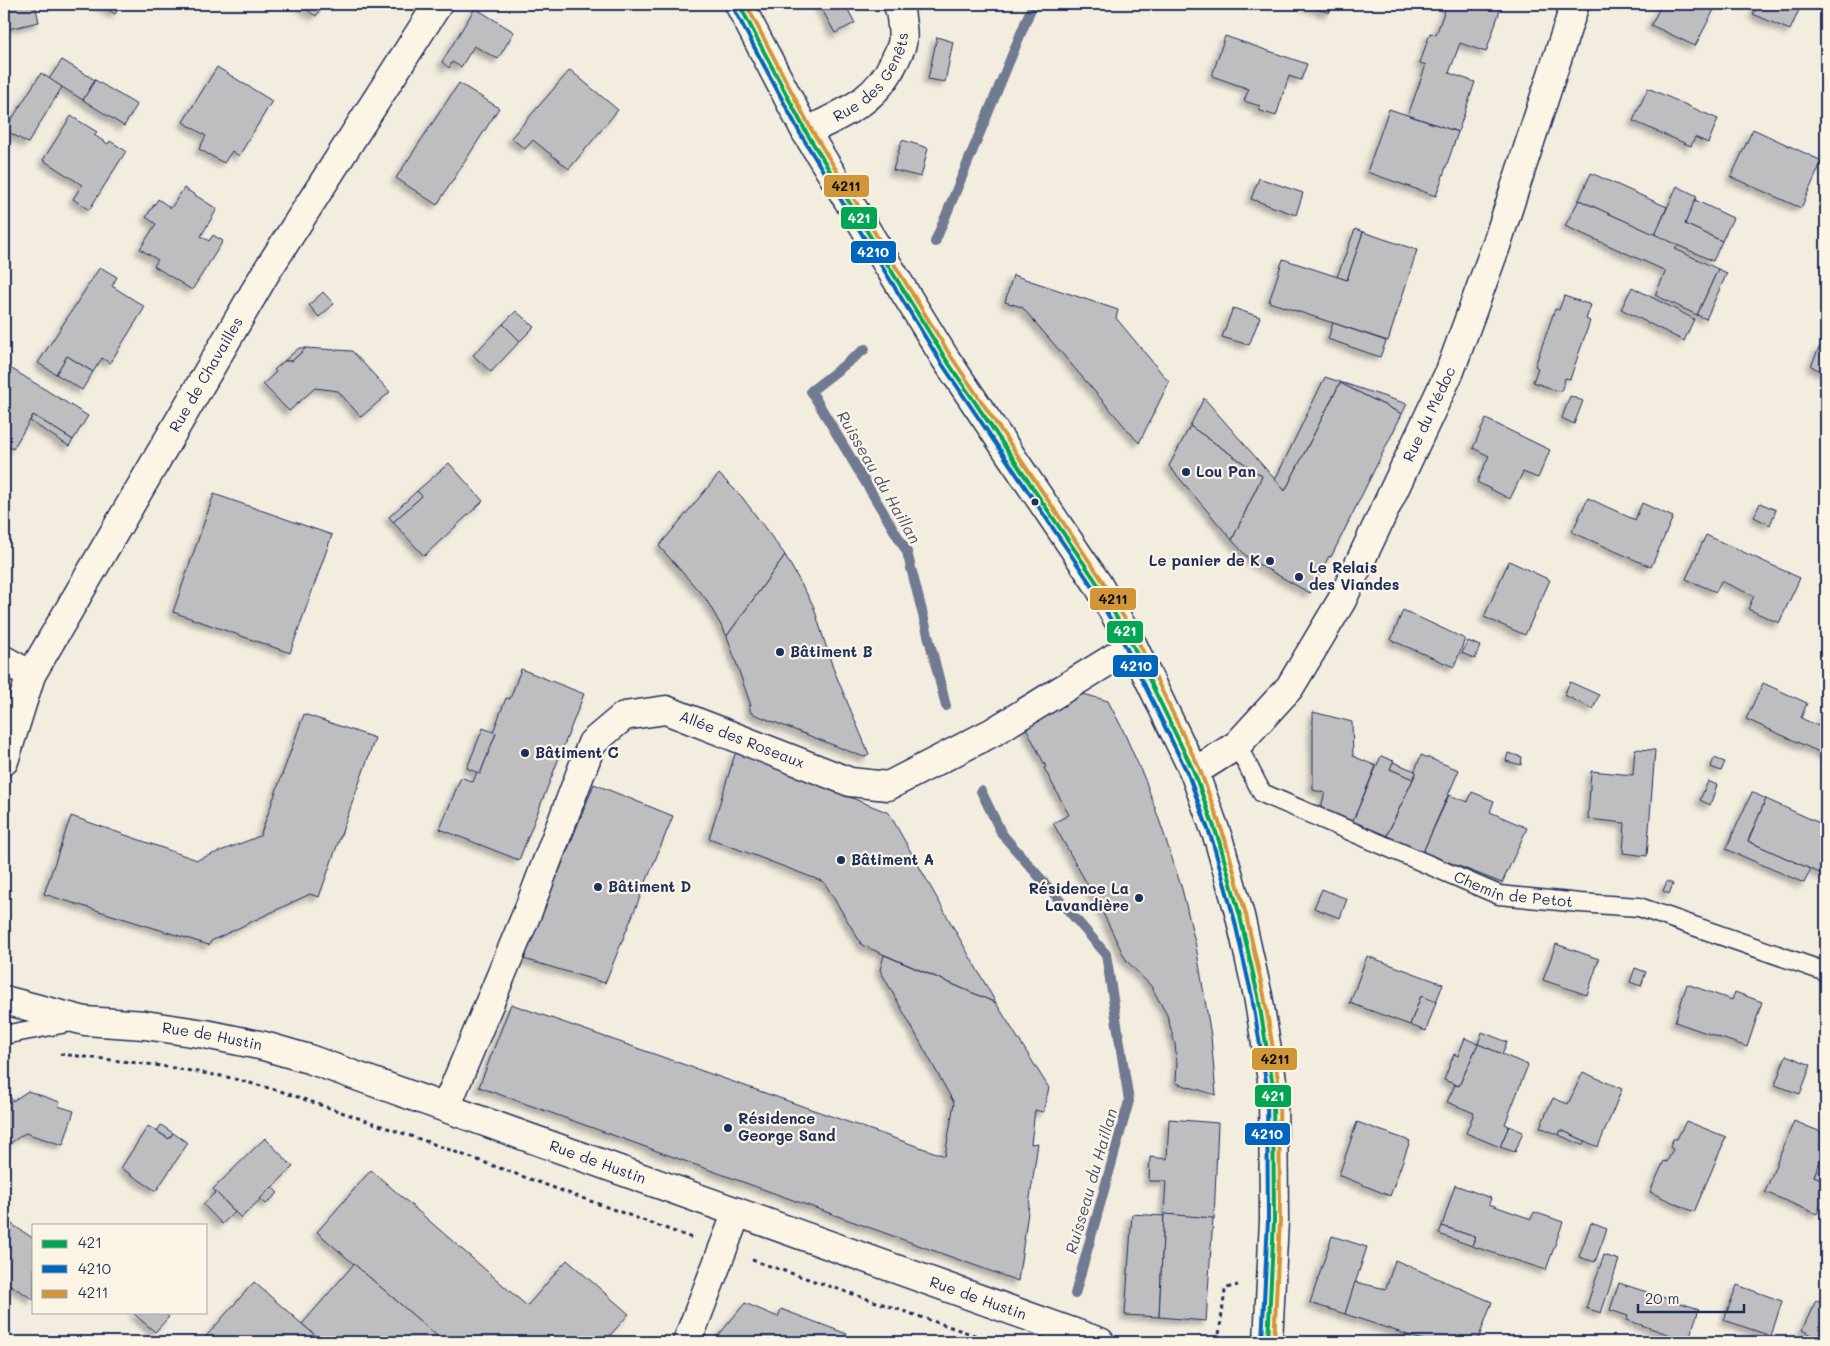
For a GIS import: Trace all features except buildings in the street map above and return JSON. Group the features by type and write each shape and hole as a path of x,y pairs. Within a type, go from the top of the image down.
{"street":[{"name":"Rue de Chavailles","path":"4,761 31,675 265,274 438,4"},
{"path":"740,4 806,132 945,358 1097,583 1133,646 1194,772 1219,842 1240,916 1258,996 1273,1086 1274,1220 1268,1342"},
{"name":"Rue des Genêts","path":"806,132 852,108 868,98 880,87 890,72 904,43 897,4"},
{"name":"Rue du Médoc","path":"1194,772 1238,745 1290,687 1342,600 1450,371 1496,246 1575,4"},
{"name":"Allée des Roseaux","path":"446,1108 528,911 592,743 624,716 666,710 850,782 888,786 993,732 1133,646"},
{"path":"4,660 31,675"},
{"name":"Rue de Hustin","path":"4,1000 85,1021 205,1034 264,1046 354,1074 1100,1342"},
{"path":"687,1342 737,1212"}],"lane":[{"name":"Chemin de Petot","path":"1238,745 1262,793 1499,895 1639,907 1826,972"},
{"name":"Rue de Hustin","path":"4,1035 85,1021"}],"path":[{"path":"56,1053 218,1075 280,1091 384,1126 723,1249 995,1342"},
{"path":"1218,1342 1226,1288 1271,1279"}],"waterway":[{"name":"Ruisseau du Haillan","path":"935,242 1033,4"},
{"name":"Ruisseau du Haillan","path":"865,349 811,391 907,552 946,706"},
{"name":"Ruisseau du Haillan","path":"981,791 1002,834 1106,954 1129,1101 1075,1294"}],"transit line":[{"name":"421","path":"739,4 806,132 945,358 1097,583 1133,646 1194,772 1219,841 1240,916 1258,996 1273,1086 1274,1220 1268,1342"},
{"name":"4211","path":"746,4 811,129 950,355 1102,580 1139,643 1200,770 1225,839 1246,915 1264,995 1279,1085 1280,1220 1274,1342"},
{"name":"4210","path":"733,7 801,135 940,361 1092,586 1127,649 1188,774 1213,843 1234,918 1252,997 1267,1087 1268,1220 1262,1342"}],"place":[{"name":"Lou Pan","path":"1186,472"},
{"name":"Le panier de K","path":"1270,561"},
{"name":"Le Relais des Viandes","path":"1299,577"},
{"name":"Bâtiment B","path":"780,652"},
{"name":"Bâtiment C","path":"525,753"},
{"name":"Bâtiment A","path":"841,860"},
{"name":"Bâtiment D","path":"598,887"},
{"name":"Résidence La Lavandière","path":"1139,898"},
{"name":"Résidence George Sand","path":"728,1128"}]}
